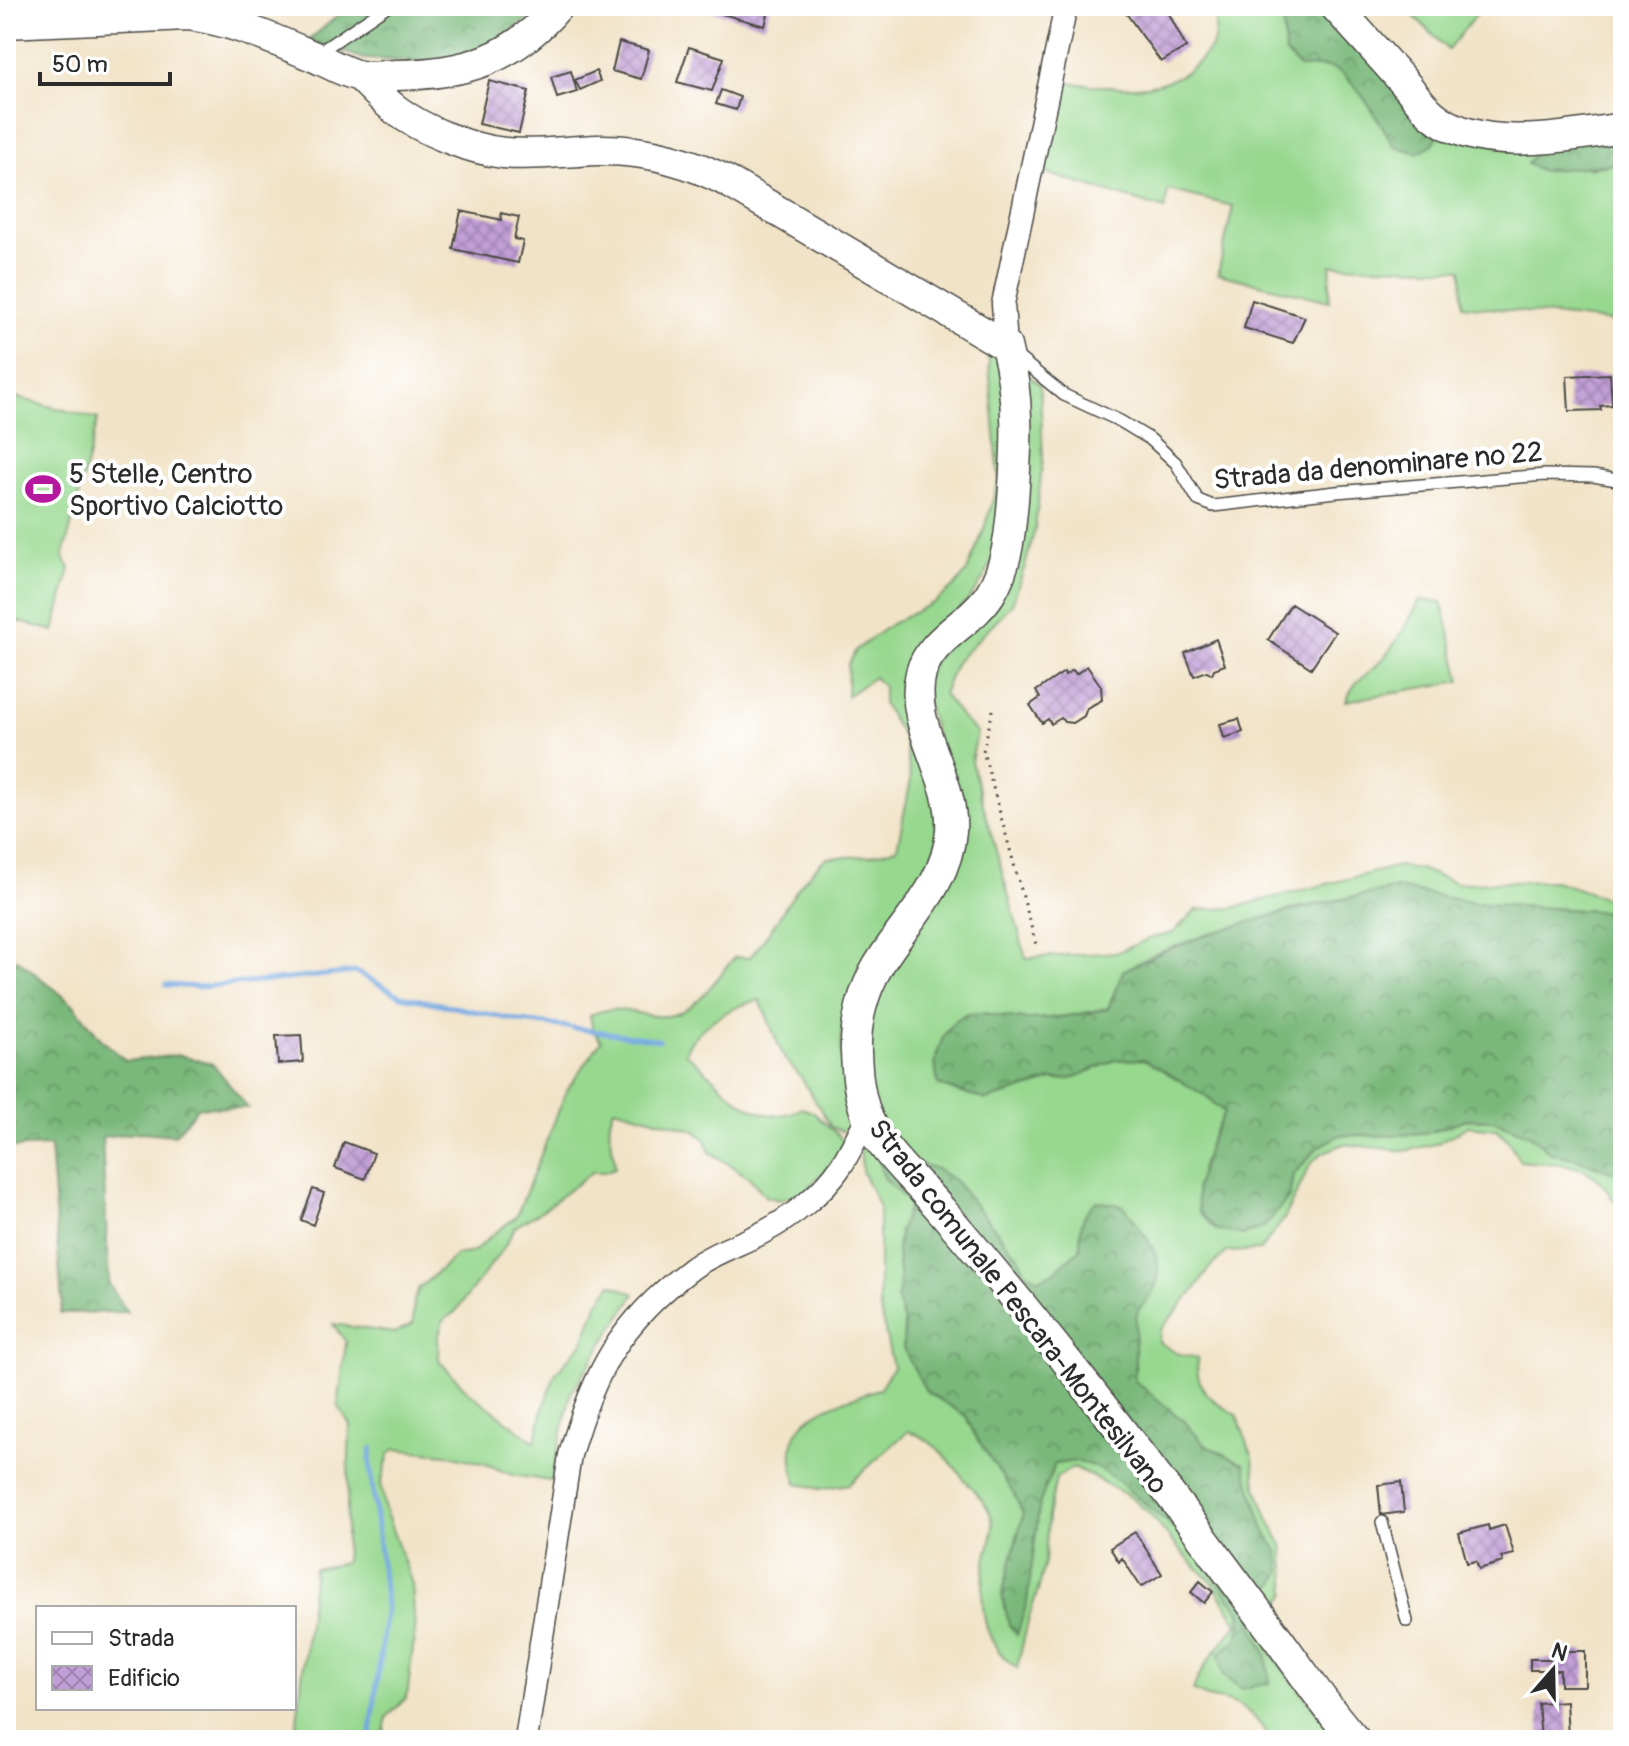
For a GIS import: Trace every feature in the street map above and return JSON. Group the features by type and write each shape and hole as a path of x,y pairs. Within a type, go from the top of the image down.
{"street":[{"path":"360,76 434,75 470,68 504,52 533,32 558,6"},
{"path":"1006,346 1003,304 1066,6"},
{"path":"1335,6 1435,117 1463,130 1492,139 1520,140 1550,139 1623,128"},
{"path":"13,17 188,11 241,27 360,76 403,115 482,148 522,154 595,150 638,151 666,156 703,169 732,184 1006,346"},
{"name":"Strada comunale Pescara-Montesilvano","path":"1006,346 1018,417 1010,537 1003,568 990,594 972,616 935,647 922,669 917,690 946,793 952,826 943,864 929,893 879,964 862,1003 856,1048 859,1089 867,1117 893,1157 943,1212 1099,1401 1355,1740"},
{"path":"526,1740 570,1455 583,1410 601,1366 624,1333 658,1296 694,1266 764,1232 817,1194 841,1167 867,1117"}],"lane":[{"path":"314,56 387,6"},
{"name":"Strada da denominare nº 22","path":"1006,346 1064,395 1138,430 1160,447 1183,472 1198,500 1213,506 1545,475 1581,475 1623,481"},
{"path":"1382,1522 1407,1621"}],"path":[{"path":"993,710 983,751 1037,948"}],"green space":[{"path":"349,6 548,6 471,57 423,62 364,59 309,40"},
{"path":"1215,6 1282,6 1284,22 1300,68 1329,66 1340,72 1367,102 1394,146 1442,129 1529,148 1589,168 1623,163 1623,323 1463,305 1462,269 1331,265 1329,301 1218,274 1233,206 1168,190 1165,209 1039,171 1060,82 1136,87 1171,80 1187,71 1211,47 1215,34"},
{"path":"1282,6 1320,6 1442,129 1433,144 1417,153 1394,146 1367,102 1349,80 1329,67 1300,68 1285,53"},
{"path":"1404,6 1483,6 1448,50"},
{"path":"1623,118 1623,163 1542,171 1527,164 1539,146"},
{"path":"987,342 1040,385 1043,458 1035,529 1012,604 956,662 943,694 977,733 971,761 1026,958 1118,952 1151,938 1173,933 1196,910 1232,908 1398,866 1419,869 1457,883 1555,881 1623,901 1623,917 1609,912 1475,903 1397,888 1301,907 1157,953 1123,971 1108,1008 1068,1016 1027,1019 978,1013 967,1015 948,1029 941,1043 936,1068 939,1085 987,1100 1052,1080 1071,1079 1115,1060 1144,1059 1204,1095 1224,1112 1209,1144 1196,1187 1199,1212 1217,1230 1244,1234 1264,1227 1289,1197 1293,1175 1317,1148 1340,1135 1391,1136 1431,1132 1466,1119 1493,1120 1530,1135 1551,1153 1615,1173 1623,1160 1623,1206 1615,1203 1606,1188 1586,1171 1562,1164 1520,1161 1508,1140 1496,1129 1468,1126 1438,1143 1406,1151 1343,1144 1322,1153 1311,1163 1284,1219 1260,1250 1227,1252 1210,1267 1160,1330 1159,1342 1176,1353 1198,1358 1197,1369 1202,1386 1213,1399 1237,1415 1253,1458 1256,1485 1269,1520 1283,1545 1287,1593 1276,1611 1269,1635 1269,1650 1338,1740 1270,1740 1262,1726 1245,1709 1193,1690 1207,1663 1238,1624 1213,1583 1182,1553 1150,1514 1129,1496 1074,1467 1056,1478 1048,1516 1045,1561 1017,1668 995,1645 984,1617 983,1587 993,1528 990,1512 937,1448 908,1431 849,1484 819,1489 797,1483 792,1460 793,1442 799,1428 810,1417 841,1401 879,1389 893,1367 879,1305 879,1207 862,1171 860,1143 869,1106 863,1053 867,1009 908,933 936,898 948,875 959,832 952,788 922,689 933,662 984,608 1003,579 1011,557 1014,534 1013,519 1006,505 999,543 984,578 969,599 926,642 908,673 905,695 907,718 934,806 937,828 935,850 923,880 866,963 846,1007 841,1048 854,1122 851,1131 831,1127 801,1077 784,1058 760,1000 716,1018 697,1034 685,1053 753,1109 769,1114 785,1114 802,1108 813,1112 846,1143 836,1159 802,1194 779,1200 765,1196 750,1178 710,1152 705,1139 694,1130 614,1108 609,1132 615,1168 592,1172 543,1210 515,1227 505,1246 456,1311 443,1321 438,1338 439,1361 469,1392 535,1442 556,1372 582,1344 598,1303 612,1284 635,1294 571,1393 551,1481 512,1475 486,1464 446,1454 395,1449 389,1454 381,1484 385,1510 412,1584 415,1631 407,1697 387,1717 382,1740 295,1740 314,1569 345,1563 350,1425 338,1406 346,1342 333,1324 394,1333 413,1324 414,1300 419,1288 457,1255 474,1252 516,1217 567,1090 601,1041 593,1030 590,1016 601,1011 622,1010 665,1016 685,1010 701,997 735,957 749,958 803,882 826,858 869,856 897,848 911,780 904,739 883,704 883,686 874,677 847,696 848,665 856,650 891,624 935,602 967,571 999,480"},
{"name":"5 Stelle, Centro Sportivo Calciotto","path":"6,395 98,419 63,558 70,568 54,631 6,618"},
{"path":"1420,600 1442,602 1461,681 1346,701 1356,683 1390,649"},
{"path":"1397,888 1475,903 1609,912 1623,917 1623,1160 1615,1173 1551,1153 1530,1135 1493,1120 1466,1119 1431,1132 1391,1136 1340,1135 1317,1148 1293,1175 1289,1197 1264,1227 1244,1235 1217,1230 1199,1212 1196,1187 1209,1144 1224,1112 1204,1095 1144,1059 1115,1060 1071,1079 1052,1080 987,1100 939,1085 936,1064 941,1043 948,1029 967,1015 977,1013 1037,1019 1108,1009 1123,971 1156,955 1257,920"},
{"path":"17,959 72,1003 101,1039 126,1061 180,1055 213,1064 248,1108 198,1107 175,1135 141,1132 102,1137 109,1284 127,1312 60,1313 62,1303 50,1146 6,1148 6,975"},
{"path":"902,1157 936,1169 955,1181 1020,1259 1025,1272 1039,1279 1054,1272 1080,1249 1082,1222 1097,1201 1124,1206 1139,1226 1157,1258 1159,1270 1152,1293 1137,1313 1135,1381 1185,1422 1204,1444 1244,1464 1264,1530 1278,1551 1281,1570 1275,1584 1263,1592 1252,1621 1267,1657 1270,1683 1242,1689 1224,1677 1219,1654 1236,1640 1241,1629 1240,1612 1183,1536 1117,1480 1096,1467 1078,1461 1055,1464 1040,1502 1027,1602 1017,1635 1009,1625 1002,1595 1023,1514 1014,1494 974,1434 967,1417 926,1391 903,1348 904,1323 897,1299 900,1286 897,1252 899,1232 910,1204 886,1180 880,1161"}],"building":[{"path":"709,6 770,6 765,26 708,10"},
{"path":"1121,6 1165,6 1186,47 1161,62"},
{"path":"619,42 649,50 641,79 612,71"},
{"path":"689,47 724,58 712,91 677,82"},
{"path":"571,71 577,92 557,98 551,77"},
{"path":"596,71 600,81 580,90 575,80"},
{"path":"489,81 529,91 519,133 479,124"},
{"path":"721,90 740,97 736,110 716,104"},
{"path":"461,211 502,220 501,213 519,217 514,239 523,241 518,263 453,249"},
{"path":"1252,300 1305,317 1293,343 1244,328"},
{"path":"1610,374 1612,405 1600,406 1601,410 1569,411 1567,376"},
{"path":"1291,604 1335,632 1311,668 1268,640"},
{"path":"1216,639 1225,665 1214,669 1212,674 1207,671 1194,676 1185,653"},
{"path":"1087,666 1101,686 1102,700 1087,708 1084,716 1073,723 1064,722 1061,718 1051,724 1048,719 1042,723 1030,705 1040,698 1036,691 1064,672 1065,675 1073,670 1076,674"},
{"path":"1239,719 1243,732 1224,738 1220,724"},
{"path":"301,1035 303,1062 278,1064 276,1036"},
{"path":"344,1142 374,1153 365,1179 335,1168"},
{"path":"313,1189 324,1193 313,1225 301,1220"},
{"path":"1401,1482 1404,1512 1381,1515 1378,1485"},
{"path":"1488,1525 1489,1530 1505,1525 1514,1554 1501,1557 1503,1562 1479,1569 1476,1561 1467,1563 1459,1533"},
{"path":"1135,1532 1162,1574 1141,1587 1122,1558 1119,1562 1110,1548"},
{"path":"1200,1581 1213,1592 1204,1603 1191,1592"},
{"path":"1555,1651 1585,1651 1585,1686 1560,1686 1560,1670 1530,1670 1530,1659 1555,1659"},
{"path":"1566,1701 1568,1737 1541,1739 1538,1703"}],"waterway":[{"path":"166,985 199,987 356,972 401,996 521,1021 568,1027"},
{"path":"573,1028 659,1040"},
{"path":"370,1740 386,1606 372,1484 372,1448"}],"place":[{"name":"5 Stelle, Centro Sportivo Calciotto","path":"43,489"}]}
